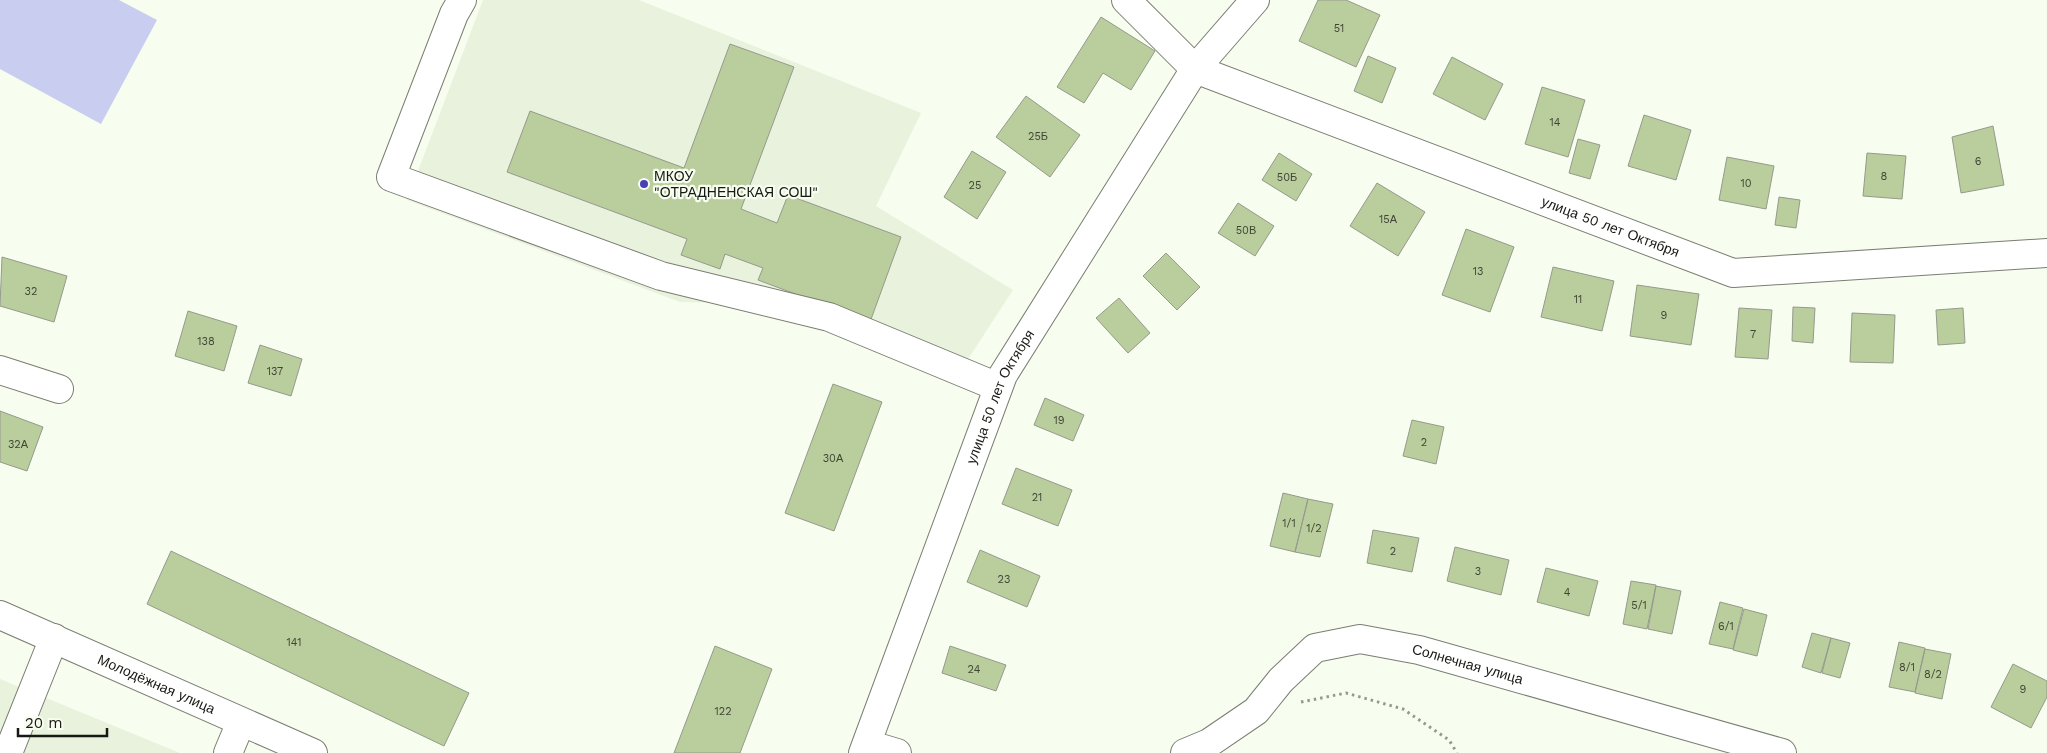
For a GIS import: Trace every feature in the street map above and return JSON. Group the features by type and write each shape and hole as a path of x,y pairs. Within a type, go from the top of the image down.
{"street":[{"path":"462,0 454,14 391,177 661,276 829,317 998,386"},
{"name":"улица 50 лет Октября","path":"1126,0 1194,69 1732,272 2047,253"},
{"name":"улица 50 лет Октября","path":"865,748 1003,375 1194,69 1254,0"},
{"path":"0,370 59,389"},
{"name":"Молодёжная улица","path":"0,615 313,753"},
{"path":"8,753 54,638"},
{"name":"Солнечная улица","path":"1185,753 1209,743 1256,711 1281,680 1315,648 1360,639 1419,650 1782,753"},
{"path":"228,753 241,722"},
{"path":"865,748 897,753"}],"path":[{"path":"1256,711 1346,693 1402,709 1449,740 1457,753"}],"shaded area":[{"path":"0,0 119,0 157,20 101,124 0,69"},
{"path":"483,0 639,0 921,113 876,206 1013,290 959,373 763,304 680,302 407,200"},
{"path":"0,679 180,753 0,753"}],"building":[{"path":"1318,0 1346,0 1380,15 1356,67 1299,41"},
{"path":"1101,17 1155,51 1131,90 1103,73 1084,103 1057,87"},
{"name":"МКОУ \"ОТРАДНЕНСКАЯ СОШ\"","path":"730,44 794,67 741,209 777,223 788,195 901,237 870,322 758,280 763,268 725,254 720,269 681,255 687,239 507,172 530,111 684,168"},
{"path":"1368,56 1396,68 1382,103 1354,91"},
{"path":"1452,57 1503,84 1485,120 1433,94"},
{"path":"1542,87 1585,100 1568,157 1525,144"},
{"path":"1026,96 1080,135 1050,177 996,137"},
{"path":"1644,115 1691,130 1676,180 1628,166"},
{"path":"1993,126 2004,185 1961,193 1952,137"},
{"path":"1578,139 1600,145 1590,179 1569,173"},
{"path":"972,151 1006,172 977,219 944,197"},
{"path":"1279,153 1312,174 1296,201 1262,180"},
{"path":"1867,153 1906,156 1902,199 1863,196"},
{"path":"1727,157 1774,166 1766,209 1719,200"},
{"path":"1377,183 1425,212 1398,256 1350,226"},
{"path":"1779,197 1800,200 1796,228 1775,225"},
{"path":"1238,203 1274,226 1255,256 1218,233"},
{"path":"1466,229 1514,247 1490,312 1442,295"},
{"path":"1166,253 1200,287 1177,310 1143,276"},
{"path":"2,257 67,276 54,322 0,306"},
{"path":"1553,267 1614,281 1602,331 1541,317"},
{"path":"1637,285 1699,294 1691,345 1630,336"},
{"path":"1119,298 1150,333 1128,353 1096,318"},
{"path":"1793,307 1815,308 1813,343 1792,341"},
{"path":"1739,308 1772,310 1768,359 1735,357"},
{"path":"1963,308 1965,343 1938,345 1936,310"},
{"path":"188,311 237,326 224,371 175,356"},
{"path":"1852,313 1895,315 1893,363 1850,362"},
{"path":"260,345 302,359 291,396 248,383"},
{"path":"833,384 882,402 834,531 785,513"},
{"path":"1045,398 1084,415 1073,441 1034,425"},
{"path":"0,411 43,427 27,471 0,462"},
{"path":"1412,420 1444,427 1436,464 1403,456"},
{"path":"1016,468 1072,490 1058,526 1002,504"},
{"path":"1283,493 1308,499 1295,552 1270,546"},
{"path":"1308,499 1333,504 1320,557 1295,552"},
{"path":"1373,530 1419,538 1412,572 1367,563"},
{"path":"1455,547 1509,560 1501,595 1447,581"},
{"path":"980,550 1040,576 1027,607 967,582"},
{"path":"171,551 469,693 444,746 147,604"},
{"path":"1546,568 1598,581 1589,616 1537,602"},
{"path":"1631,581 1656,585 1647,629 1623,624"},
{"path":"1656,586 1681,591 1672,634 1648,629"},
{"path":"1720,602 1743,608 1733,649 1709,644"},
{"path":"1744,609 1767,615 1757,656 1733,650"},
{"path":"1812,633 1831,638 1821,673 1802,667"},
{"path":"1831,638 1850,643 1840,678 1822,673"},
{"path":"1899,642 1925,648 1915,692 1889,687"},
{"path":"715,646 772,669 740,753 674,753"},
{"path":"950,646 1006,665 996,691 942,673"},
{"path":"1925,649 1951,654 1942,699 1915,693"},
{"path":"2013,664 2047,681 2047,697 2031,728 1991,707"}],"place":[{"name":"МКОУ \"ОТРАДНЕНСКАЯ СОШ\"","path":"644,184"}]}
